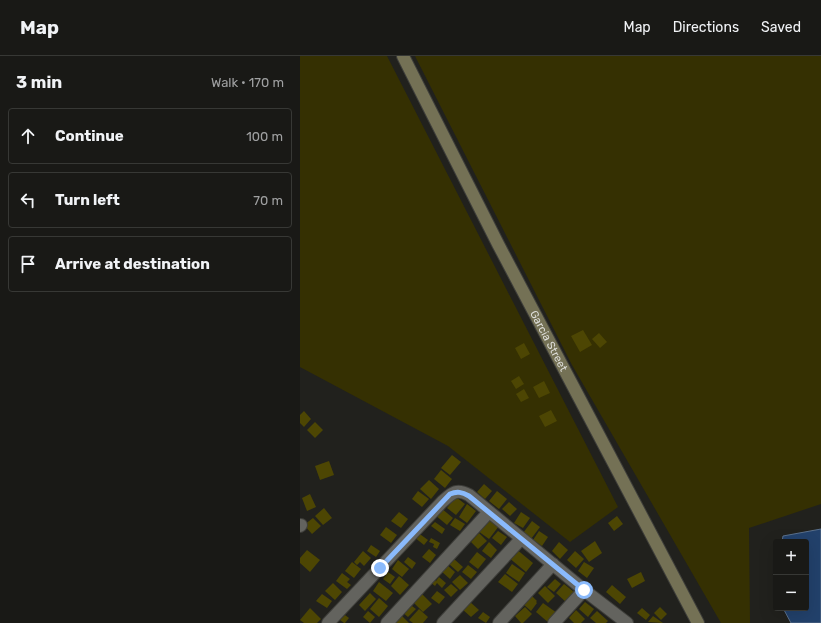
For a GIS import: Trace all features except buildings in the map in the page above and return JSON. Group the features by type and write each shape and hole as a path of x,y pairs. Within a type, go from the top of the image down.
{"street":[{"name":"Garcia Street","path":"403,56 498,244 698,623"},
{"path":"328,623 450,494 455,492 464,492 553,564 620,621"},
{"path":"387,623 489,512"},
{"path":"443,623 521,539"},
{"path":"499,623 553,564"},
{"path":"554,623 584,590"}],"shaded area":[{"path":"300,56 387,56 618,507 570,542 448,446 300,367"},
{"path":"415,56 821,56 821,504 749,528 750,623 721,623 572,365"}],"water":[{"path":"821,529 821,623 791,623 785,611 809,611 809,539 782,539 783,536"}],"route":[{"path":"380,568 450,494 455,492 464,492 584,590"}]}
